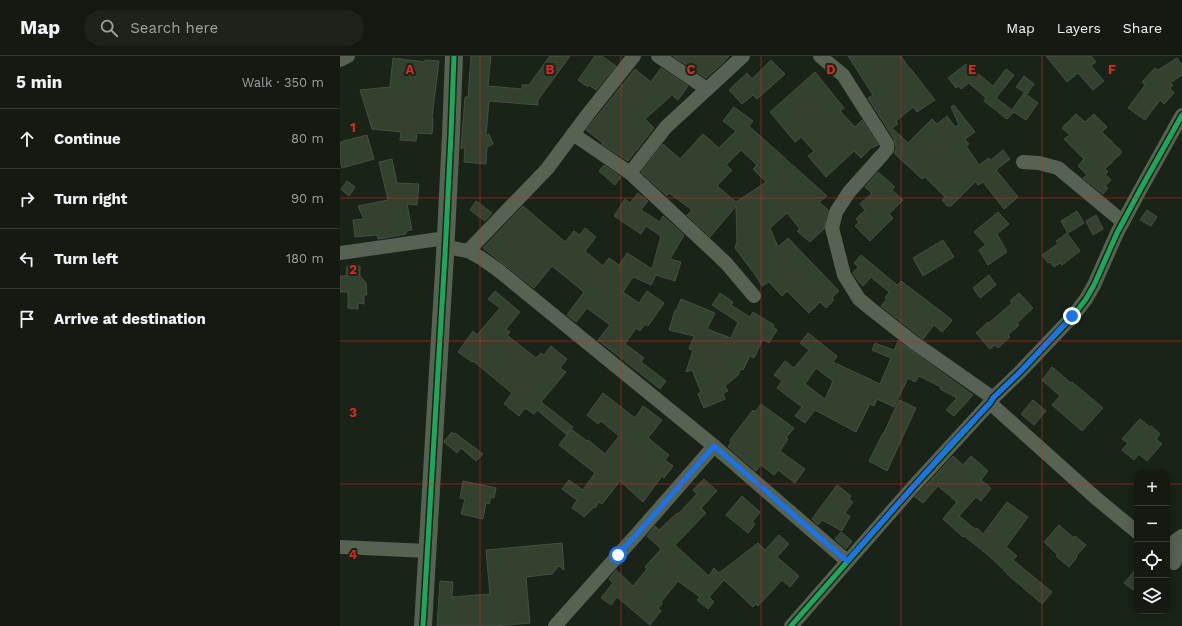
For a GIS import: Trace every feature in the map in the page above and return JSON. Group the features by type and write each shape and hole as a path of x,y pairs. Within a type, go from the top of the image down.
{"street":[{"path":"340,60 348,56"},
{"path":"423,626 452,135 454,56"},
{"path":"468,251 547,169 634,56"},
{"path":"658,56 706,89"},
{"path":"630,173 666,127 743,56"},
{"path":"820,56 843,75 887,144 887,149 849,192 836,212 832,228 844,274 859,299 991,401 1098,499 1134,529"},
{"path":"791,626 932,465 1021,371 1086,299 1102,269 1123,222 1182,116"},
{"path":"573,134 630,173 726,263 754,296"},
{"path":"1023,162 1039,163 1058,168 1123,222"},
{"path":"340,252 446,243 468,251 481,258 635,380 847,561"},
{"path":"555,626 714,446"},
{"path":"1170,545 1182,536"},
{"path":"1174,563 1182,544"},
{"path":"340,547 428,550"}],"building":[{"path":"471,56 491,56 488,86 522,89 522,85 529,85 550,56 570,56 538,100 538,105 489,101 486,136 489,134 493,144 487,147 486,164 464,162 465,147 461,149 465,97 468,97"},
{"path":"595,56 602,56 616,66 596,90 589,85 588,87 578,80"},
{"path":"673,56 729,56 706,78"},
{"path":"848,56 901,56 935,100 917,112 913,107 896,121 898,124 892,128 908,143 932,119 937,124 947,116 955,127 959,125 951,107 954,105 975,132 965,139 969,144 966,146 979,165 989,158 990,161 1003,150 1010,159 996,170 1018,197 1004,209 983,182 978,185 976,181 951,206 947,206 942,200 945,197 925,177 922,179 894,153 896,149 894,139 868,98 873,95"},
{"path":"1046,56 1091,56 1096,62 1091,66 1104,81 1093,90 1078,73 1067,82"},
{"path":"393,58 425,62 425,60 439,61 432,118 432,134 417,133 416,141 400,140 401,132 372,129 360,90 390,87"},
{"path":"1177,58 1182,65 1182,75 1170,83 1173,85 1170,88 1174,93 1164,104 1160,100 1145,120 1128,108 1145,85 1142,82 1155,68 1158,70"},
{"path":"771,60 785,74 757,99 753,95 742,104 729,90 747,73 752,79"},
{"path":"966,64 993,86 1006,69 1014,75 996,98 1012,110 1024,93 1038,103 1026,120 1014,112 1007,119 984,101 986,98 969,83 961,89 959,86 956,88 948,78"},
{"path":"661,68 688,86 678,100 672,95 645,119 654,128 628,161 602,144 603,143 586,130 635,69 651,82"},
{"path":"815,72 844,108 840,111 855,127 862,120 878,145 871,148 861,158 854,151 826,177 808,156 814,151 801,137 795,142 770,112"},
{"path":"1024,76 1034,84 1027,94 1016,87"},
{"path":"734,107 753,121 749,126 827,196 819,202 828,210 824,229 810,242 797,231 800,229 787,213 770,228 778,247 788,238 839,291 832,298 834,300 826,308 820,302 809,313 787,291 782,296 769,282 762,286 735,248 737,241 736,206 710,237 687,215 692,210 669,193 667,196 641,172 663,144 680,159 703,134 719,148 736,131 723,121","holes":["741,150 757,165 753,169 766,182 736,202 717,186 732,170 726,165"]},
{"path":"1076,114 1085,122 1094,114 1107,127 1102,132 1122,152 1105,169 1108,172 1105,174 1111,180 1105,186 1108,188 1103,194 1083,178 1087,175 1078,166 1084,159 1064,139 1070,135 1062,128"},
{"path":"367,135 374,159 342,168 340,161 340,142"},
{"path":"392,159 397,183 419,184 417,205 407,204 412,230 406,231 406,234 379,239 377,235 355,237 353,220 364,219 358,206 388,200 379,162"},
{"path":"604,165 621,177 615,185 599,171"},
{"path":"878,172 895,187 892,190 903,200 889,214 893,218 870,241 855,226 859,222 856,219 865,210 860,204 872,193 865,187"},
{"path":"347,181 355,187 349,196 341,189"},
{"path":"638,193 648,201 641,210 660,222 663,216 684,235 670,259 681,262 675,281 656,275 651,285 633,277 623,292 639,303 647,291 664,303 648,326 645,324 640,331 636,328 625,344 644,358 641,362 666,381 660,389 598,340 610,325 587,308 576,322 567,315 584,292 552,266 534,288 483,248 523,206 565,242 574,231 580,235 585,228 596,237 585,251 603,266 609,258 619,265 627,253 652,269 661,236 646,226 641,234 614,216 625,199 630,203"},
{"path":"476,201 492,213 485,221 470,210"},
{"path":"1147,210 1157,217 1151,226 1140,220"},
{"path":"1077,211 1084,223 1068,233 1061,221"},
{"path":"998,212 1009,224 997,234 1007,252 988,265 979,250 986,245 974,232"},
{"path":"1096,215 1103,229 1093,235 1086,221"},
{"path":"1067,233 1080,251 1062,265 1060,263 1054,267 1050,262 1048,263 1042,255 1058,244 1056,241"},
{"path":"943,240 954,257 923,276 913,258"},
{"path":"861,255 897,285 901,281 952,321 942,332 934,325 923,339 881,306 887,299 885,298 889,292 871,277 863,286 859,282 853,273 858,267 854,263"},
{"path":"347,266 360,266 360,276 366,283 367,295 364,295 364,304 358,303 358,309 348,308 348,292 340,292 340,276 346,276"},
{"path":"989,275 996,285 980,298 973,288"},
{"path":"495,291 520,312 506,329 510,332 507,335 536,358 541,353 544,355 551,346 567,359 560,368 566,372 541,402 573,427 566,434 537,410 534,414 525,408 519,416 504,404 512,393 473,361 472,362 458,352 473,331 477,335 500,308 488,299"},
{"path":"720,293 733,302 731,305 750,317 753,312 774,325 773,327 777,330 769,343 763,339 754,358 750,356 743,370 741,369 738,375 725,386 728,391 723,393 725,399 704,408 698,394 701,392 692,370 686,372 693,350 689,349 694,336 669,330 675,310 676,311 681,299 715,313 707,329 731,338 738,322 712,305"},
{"path":"1019,293 1033,308 1017,323 1019,325 1008,335 1010,337 998,348 995,345 990,349 976,333 1012,303 1010,301"},
{"path":"808,333 837,356 833,362 880,384 891,358 872,350 875,343 894,350 898,341 973,395 954,416 946,410 957,398 940,389 941,387 919,376 915,382 908,378 894,407 877,399 874,406 870,404 856,432 815,410 805,423 795,416 802,407 777,388 782,381 774,375 785,361 794,368 809,350 800,343","holes":["816,368 833,381 825,399 805,384"]},
{"path":"1052,367 1103,408 1082,431 1052,405 1060,396 1042,380"},
{"path":"603,393 635,418 643,406 662,420 648,438 669,455 665,460 673,466 664,478 662,476 643,502 620,481 602,504 599,502 595,508 594,507 584,517 572,508 577,500 562,489 569,480 583,490 595,473 559,445 571,429 587,441 588,440 605,454 619,436 601,421 598,424 587,415"},
{"path":"899,400 916,408 887,471 869,461"},
{"path":"1033,400 1046,411 1034,425 1021,414"},
{"path":"761,404 794,428 786,438 788,439 780,451 805,469 795,483 778,470 774,475 761,465 756,471 728,447 731,442 730,440 753,410 755,412"},
{"path":"1140,419 1160,434 1156,439 1162,444 1147,461 1139,454 1134,460 1122,450 1128,443 1122,439"},
{"path":"452,432 483,454 476,461 461,448 457,453 444,442"},
{"path":"953,456 963,465 971,456 988,471 981,480 991,488 981,501 976,497 959,516 976,530 977,528 983,534 1007,502 1028,517 1006,547 1017,556 1013,560 1052,592 1042,604 1007,574 988,555 964,536 963,537 943,519 957,502 938,486 923,503 915,497"},
{"path":"704,479 717,491 701,508 706,513 675,545 709,576 714,568 719,573 758,543 765,550 779,535 789,544 777,557 799,576 790,587 782,580 758,606 756,604 753,607 724,580 709,597 714,602 708,609 697,600 700,597 678,581 661,602 662,604 658,608 661,611 650,625 617,597 611,605 601,598 613,583 609,579 616,570 633,586 647,569 645,567 661,549 647,536 655,526 659,530 677,513 678,514 697,494 693,490"},
{"path":"463,481 496,488 494,498 491,497 489,504 486,503 483,519 461,514 465,499 460,498"},
{"path":"837,485 851,496 849,499 853,502 845,513 850,516 842,531 822,520 818,525 812,519"},
{"path":"742,496 760,512 752,522 755,524 748,533 726,515"},
{"path":"1059,525 1074,538 1075,536 1086,545 1069,567 1056,556 1058,555 1044,542"},
{"path":"841,532 852,541 846,549 835,539"},
{"path":"562,543 564,570 559,566 552,574 526,577 530,623 495,626 437,626 440,581 453,582 452,597 490,594 486,550"},
{"path":"1134,571 1133,590 1124,583"}],"cycle path":[{"path":"423,626 445,255 454,56"},
{"path":"791,626 993,398 1073,316 1086,299 1094,285 1117,233 1182,115"}],"route":[{"path":"618,555 714,446 847,561 993,398 1021,371 1072,316"}]}
